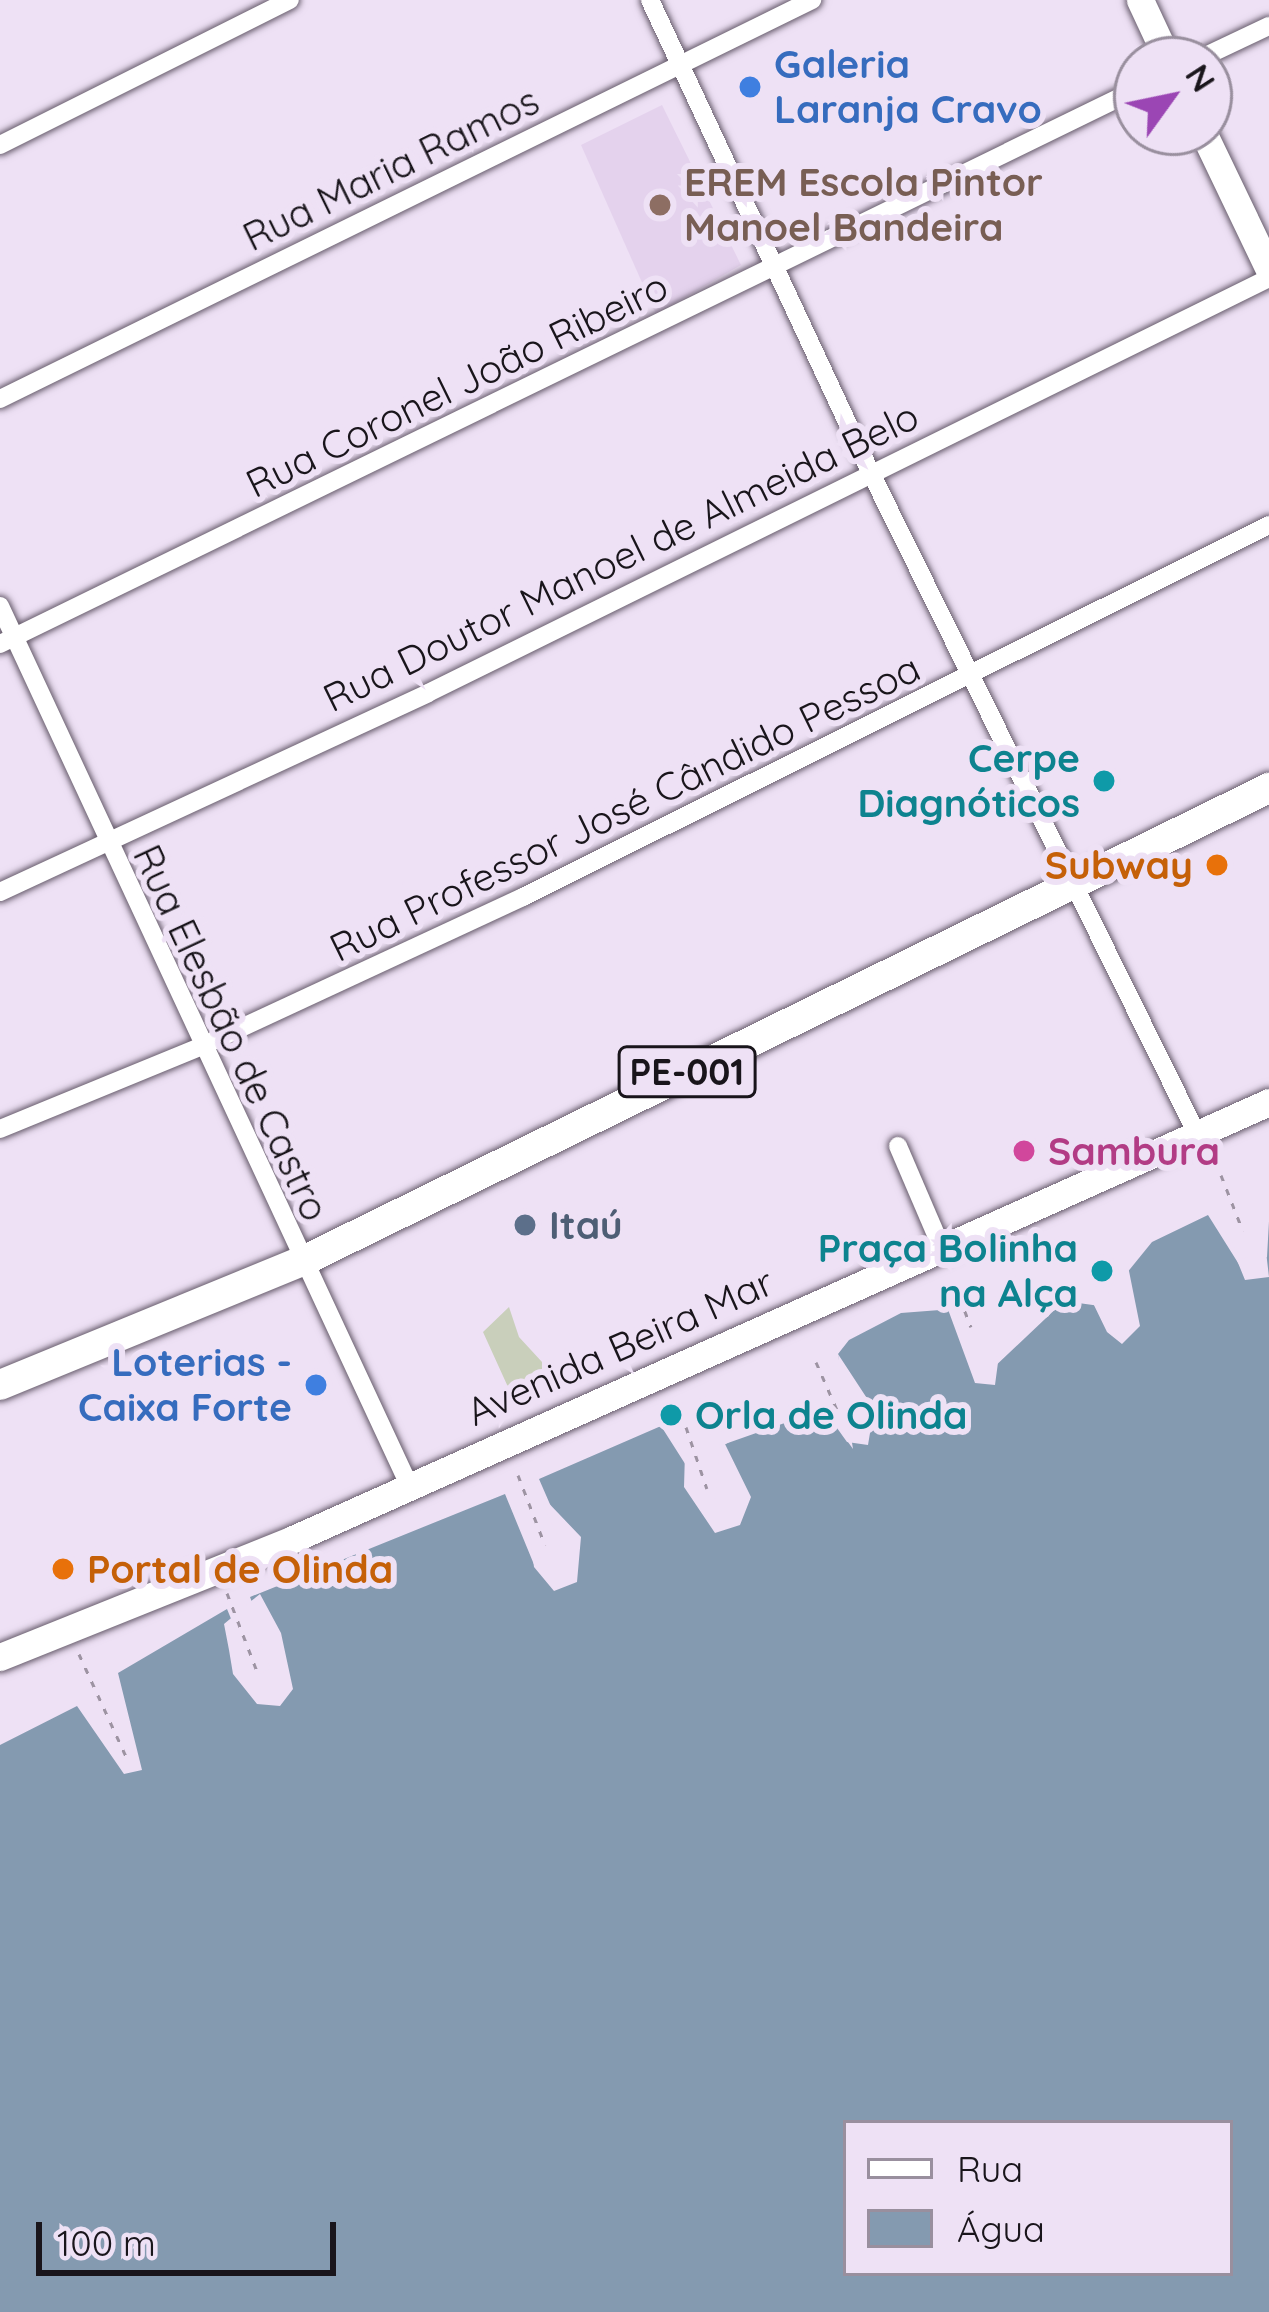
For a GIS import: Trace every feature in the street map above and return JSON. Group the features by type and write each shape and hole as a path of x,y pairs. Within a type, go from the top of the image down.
{"main road":[{"path":"1140,0 1157,36"},
{"path":"1214,156 1269,274"},
{"name":"PE-001","path":"0,1385 303,1261 1269,788"},
{"name":"Avenida Beira Mar","path":"0,1657 218,1569 940,1244 1269,1102"}],"street":[{"path":"0,145 290,0"},
{"path":"650,0 869,470 1197,1134"},
{"name":"Rua Maria Ramos","path":"0,399 812,0"},
{"path":"1233,43 1269,26"},
{"name":"Rua Coronel João Ribeiro","path":"8,641 1113,101"},
{"name":"Rua Doutor Manoel de Almeida Belo","path":"0,892 428,693 1269,274"},
{"name":"Rua Professor José Cândido Pessoa","path":"0,1129 202,1046 973,677 1269,525"},
{"name":"Rua Elesbão de Castro","path":"0,606 8,641 409,1485"},
{"path":"898,1146 940,1244"}],"path":[{"path":"1221,1175 1243,1231"},
{"path":"954,1283 971,1327"},
{"path":"816,1362 838,1412"},
{"path":"686,1427 707,1489"},
{"path":"518,1475 545,1545"},
{"path":"218,1569 257,1671"},
{"path":"76,1647 126,1756"}],"shaded area":[{"name":"EREM Escola Pintor Manoel Bandeira","path":"662,105 741,265 656,314 581,145"}],"green space":[{"path":"509,1307 519,1337 542,1362 542,1384 529,1398 508,1387 483,1332"}],"water":[{"path":"1208,1215 1240,1266 1267,1257 1269,1221 1269,2312 0,2312 0,1745 77,1706 124,1774 142,1770 118,1673 227,1609 257,1682 278,1670 250,1597 505,1494 535,1567 569,1548 539,1479 661,1426 717,1514 724,1445 813,1393 853,1449 838,1354 849,1340 901,1313 953,1309 990,1371 1064,1301 1100,1306 1152,1242"}],"pier":[{"path":"1262,1217 1269,1277 1245,1280 1225,1231 1242,1259 1261,1252"},
{"path":"1128,1266 1140,1326 1122,1344 1107,1332 1091,1299 1107,1295"},
{"path":"946,1304 957,1305 991,1362 999,1355 995,1385 975,1383"},
{"path":"838,1354 874,1409 868,1445 847,1442 832,1421 813,1413 725,1444 751,1497 740,1525 715,1533 684,1487 685,1452 715,1500 720,1441 810,1388 844,1427"},
{"path":"538,1492 581,1537 577,1582 554,1591 534,1567 531,1544 537,1559 562,1547"},
{"path":"260,1594 281,1633 293,1689 280,1706 257,1704 233,1674 224,1624 236,1614 260,1674 270,1668 246,1605"}],"place":[{"name":"Galeria Laranja Cravo","path":"750,87"},
{"name":"EREM Escola Pintor Manoel Bandeira","path":"660,205"},
{"name":"Cerpe Diagnóticos","path":"1104,781"},
{"name":"Subway","path":"1217,865"},
{"name":"Sambura","path":"1024,1151"},
{"name":"Itaú","path":"525,1225"},
{"name":"Praça Bolinha na Alça","path":"1102,1271"},
{"name":"Loterias - Caixa Forte","path":"316,1385"},
{"name":"Orla de Olinda","path":"671,1415"},
{"name":"Portal de Olinda","path":"63,1569"}]}
